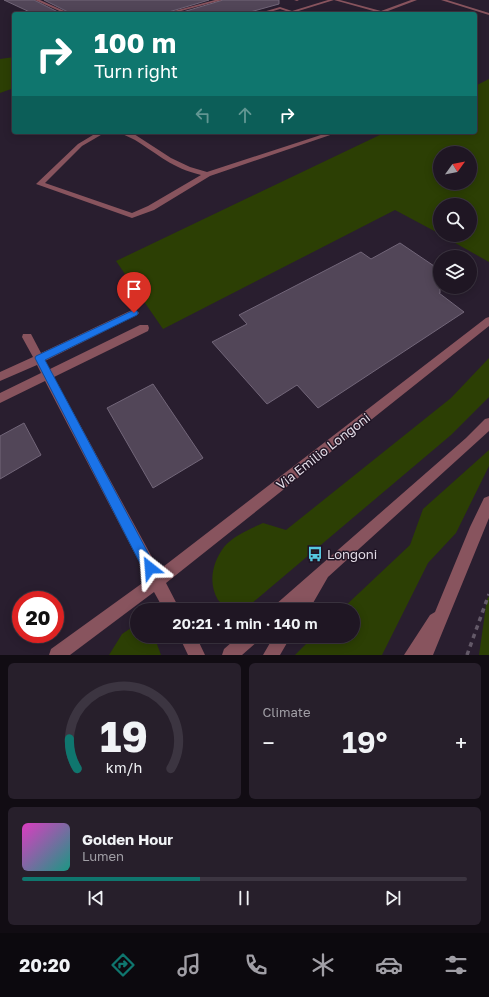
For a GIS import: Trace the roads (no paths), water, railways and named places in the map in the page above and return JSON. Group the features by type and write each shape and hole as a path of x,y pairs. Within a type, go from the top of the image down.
{"street":[{"path":"37,0 64,12"},
{"path":"173,12 220,0"},
{"path":"265,12 280,8 292,12 332,0"},
{"path":"336,0 381,12 415,0"},
{"path":"396,0 407,3"},
{"path":"443,0 489,14"},
{"path":"99,134 80,145 40,184 132,216 151,208 207,174 330,134"},
{"path":"133,134 172,162 190,170 207,174"},
{"path":"0,377 134,313"},
{"name":"Via Emilio Longoni","path":"57,655 157,581 489,321"},
{"path":"0,398 144,328"},
{"path":"27,337 168,603"},
{"path":"288,603 470,442 489,422"},
{"path":"425,655 475,532 489,503"},
{"path":"305,603 329,566"},
{"path":"412,655 449,598"},
{"path":"191,643 197,655"},
{"path":"230,655 243,643"},
{"path":"271,655 279,643"}],"place":[{"name":"Longoni","path":"315,554"}]}
